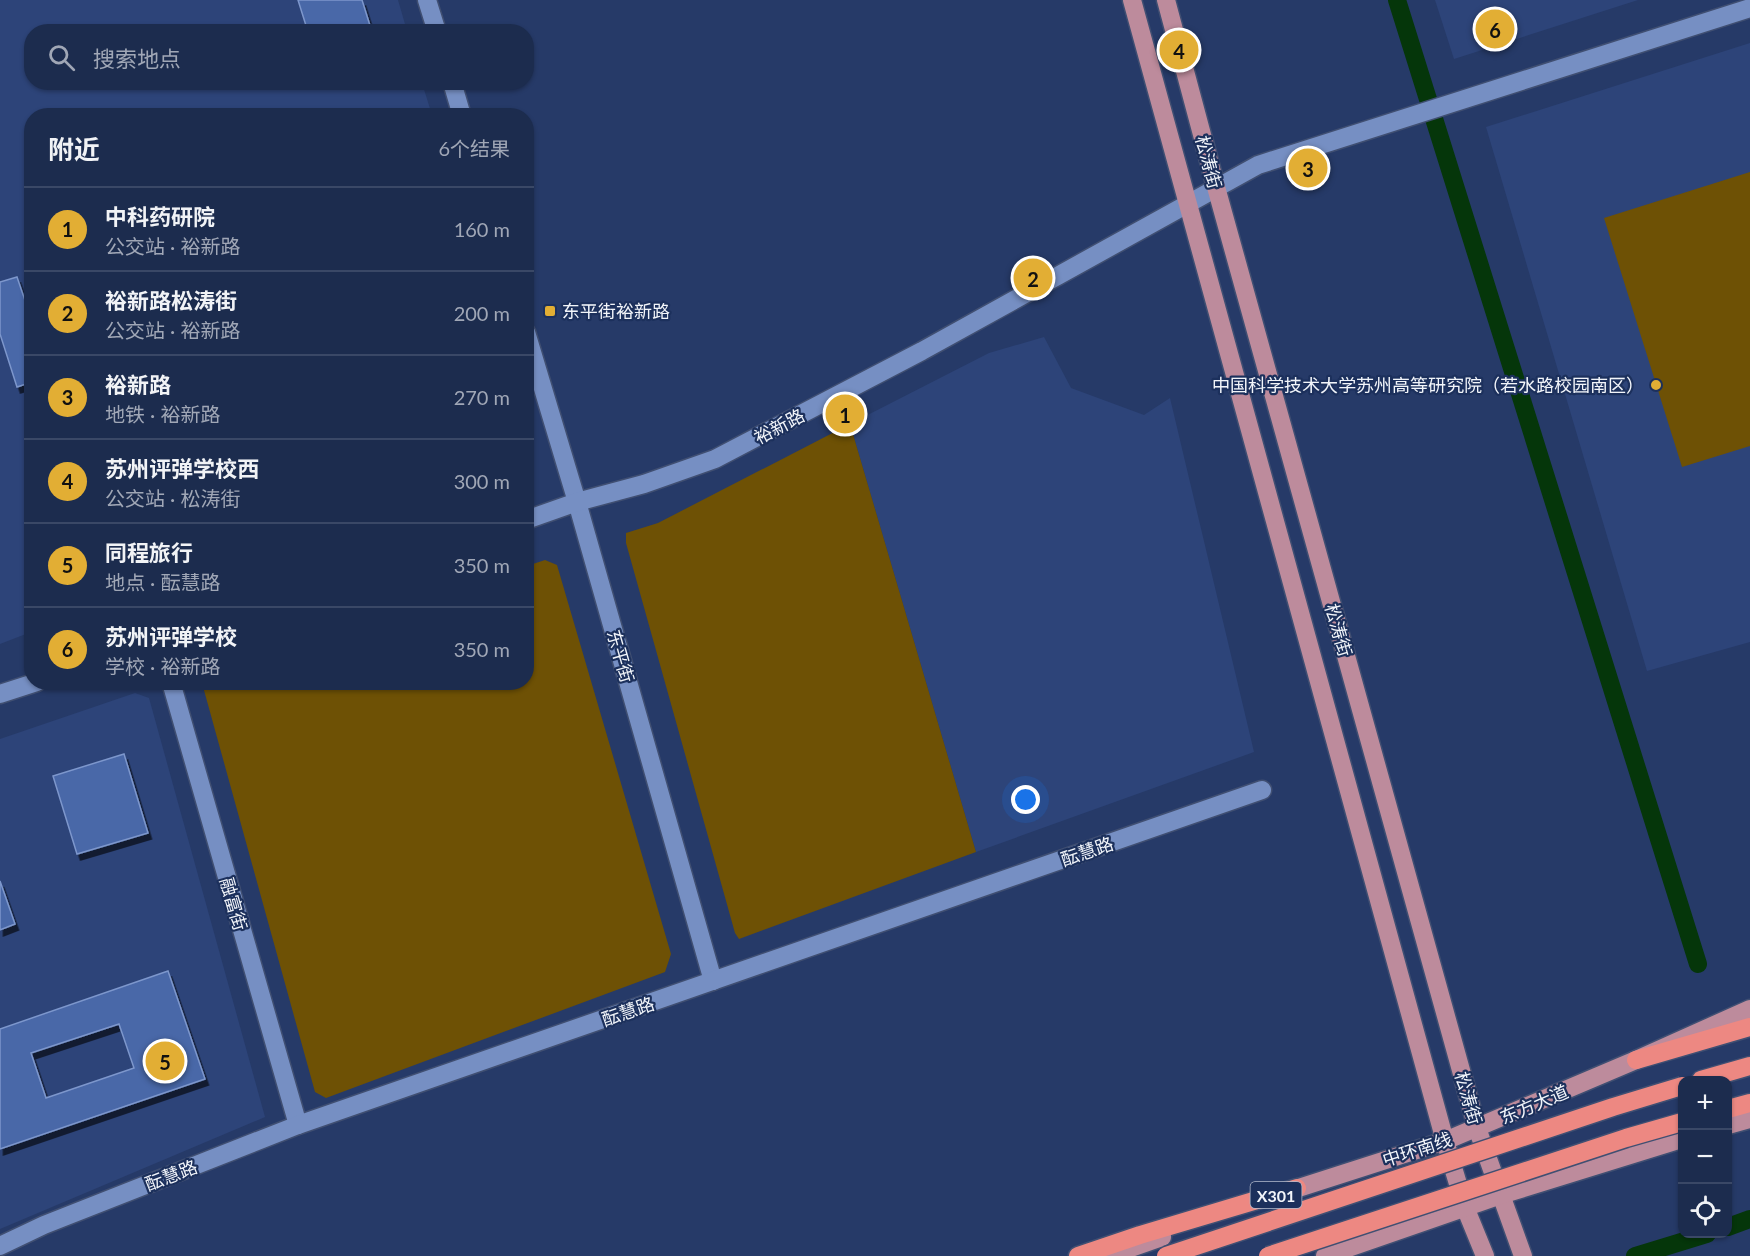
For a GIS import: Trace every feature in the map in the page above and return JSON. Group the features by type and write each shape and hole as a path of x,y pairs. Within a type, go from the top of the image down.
{"highway":[{"path":"1636,1060 1750,1027"},
{"path":"1715,1076 1750,1066"},
{"name":"中环南线","path":"1166,1256 1678,1088"},
{"path":"1732,1108 1750,1102"},
{"path":"1268,1256 1615,1141 1678,1123"},
{"path":"1078,1256 1297,1188"}],"main road":[{"name":"松涛街","path":"1132,0 1445,1141 1465,1207 1485,1256"},
{"name":"松涛街","path":"1166,0 1477,1128 1522,1253"},
{"name":"东方大道","path":"1108,1256 1297,1188 1445,1141 1750,1009"},
{"path":"1732,1124 1750,1119"},
{"path":"1325,1256 1501,1195 1678,1141"}],"street":[{"path":"427,0 434,24"},
{"name":"裕新路","path":"534,517 578,502 644,484 715,459 922,351 1258,165 1750,8"},
{"path":"454,90 460,108"},
{"name":"东平街","path":"534,358 578,502 712,981"},
{"path":"0,694 24,686"},
{"name":"融富街","path":"173,690 298,1125"},
{"name":"酝慧路","path":"0,1246 44,1225 298,1125 1262,790"}],"shaded area":[{"path":"0,0 398,0 405,24 24,24 24,90 424,90 430,108 24,108 24,635 0,644"},
{"path":"1435,0 1638,0 1454,59"},
{"name":"中国科学技术大学苏州高等研究院（若水路校园南区）","path":"1750,43 1750,642 1647,671 1486,127"},
{"path":"1750,172 1750,446 1682,467 1604,218"},
{"path":"1044,337 1071,388 1144,415 1170,398 1254,752 976,852 850,424 989,353"},
{"path":"850,424 976,852 739,939 735,933 626,543 626,533 658,523"},
{"path":"545,560 557,565 671,954 665,972 326,1098 315,1092 204,690 534,690 534,564"},
{"path":"135,693 149,698 265,1117 0,1229 0,739"}],"building":[{"path":"298,0 362,0 370,24 306,24"},
{"path":"17,277 24,298 24,385 17,387 0,334 0,282"},
{"path":"124,754 148,833 77,854 53,776"},
{"path":"0,881 15,924 0,930"},
{"path":"168,971 205,1079 0,1149 0,1029","holes":["119,1024 134,1068 46,1098 31,1053"]}],"waterway":[{"path":"1397,0 1698,964"},
{"path":"1732,1226 1750,1219"},
{"path":"1635,1256 1694,1238"}],"place":[{"name":"苏州评弹学校","path":"1495,29"},
{"name":"苏州评弹学校西","path":"1179,50"},
{"name":"裕新路","path":"1308,168"},
{"name":"裕新路松涛街","path":"1033,278"},
{"name":"东平街裕新路","path":"550,311"},
{"name":"中国科学技术大学苏州高等研究院（若水路校园南区）","path":"1656,385"},
{"name":"中科药研院","path":"845,414"},
{"name":"同程旅行","path":"165,1061"}]}
